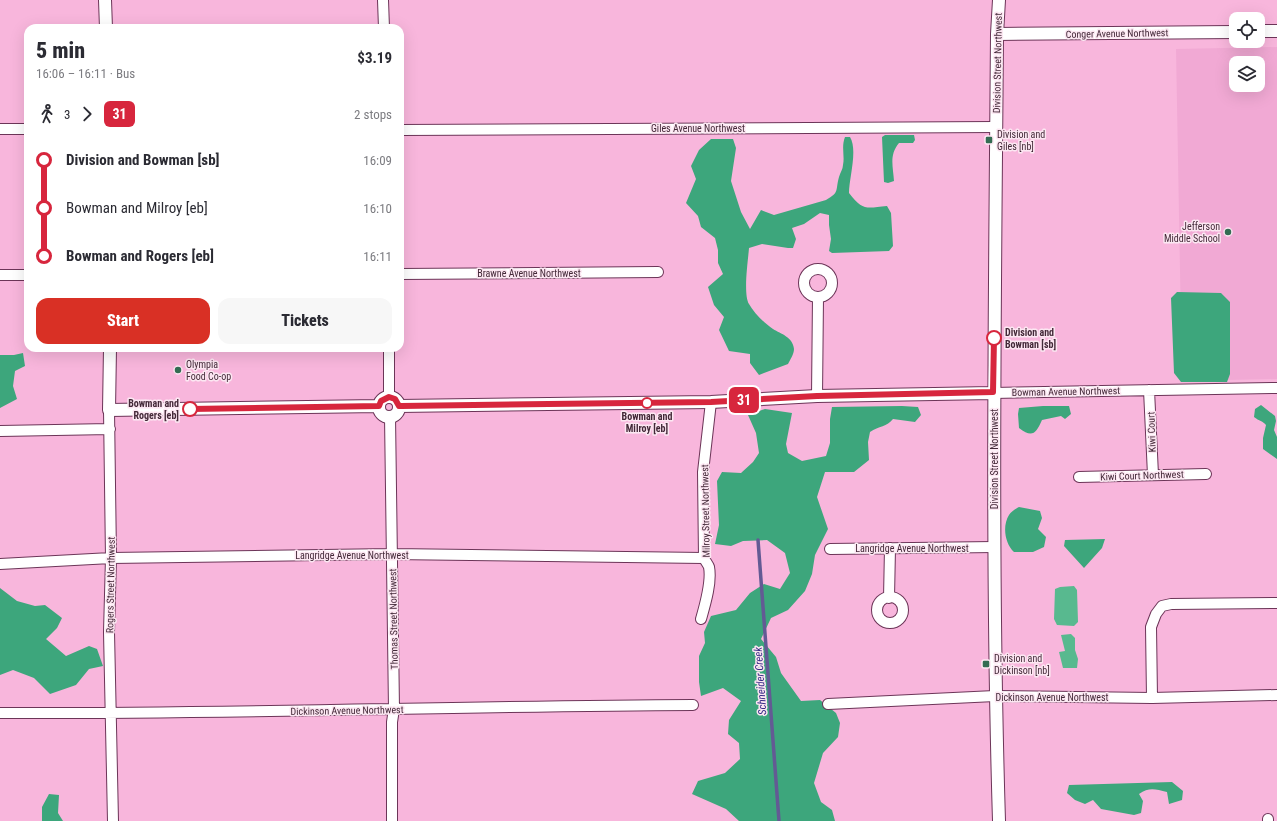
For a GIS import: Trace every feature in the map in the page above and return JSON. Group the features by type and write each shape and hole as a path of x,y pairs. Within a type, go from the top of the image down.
{"street":[{"path":"105,0 106,24"},
{"path":"384,0 384,24"},
{"name":"Division Street Northwest","path":"999,0 997,34 993,392 995,696 999,821"},
{"path":"1265,31 1277,31"},
{"name":"Conger Avenue Northwest","path":"997,34 1229,32"},
{"name":"Giles Avenue Northwest","path":"404,130 996,127"},
{"path":"0,129 24,129"},
{"name":"Brawne Avenue Northwest","path":"404,274 658,272"},
{"path":"0,275 24,275"},
{"path":"817,396 818,297"},
{"name":"Rogers Street Northwest","path":"110,352 109,410 111,558 109,632 113,821"},
{"path":"389,352 389,397"},
{"name":"Bowman Avenue Northwest","path":"399,406 711,402 817,396 1277,388"},
{"name":"Kiwi Court","path":"1149,390 1152,475"},
{"path":"389,397 395,399 399,406 398,412 390,416 382,414 379,406 381,401 389,397"},
{"name":"Milroy Street Northwest","path":"700,619 707,601 709,586 709,568 704,558 703,472 711,402"},
{"path":"109,410 379,406"},
{"name":"Thomas Street Northwest","path":"390,416 394,709 392,722 392,821"},
{"path":"0,431 110,429"},
{"name":"Kiwi Court Northwest","path":"1079,477 1206,474"},
{"name":"Langridge Avenue Northwest","path":"830,548 995,547"},
{"path":"889,598 890,548"},
{"name":"Langridge Avenue Northwest","path":"0,564 111,558 392,554 704,558"},
{"path":"1152,698 1151,627 1156,614 1162,606 1171,604 1277,603"},
{"name":"Dickinson Avenue Northwest","path":"828,704 995,696 1152,698 1277,695"},
{"name":"Dickinson Avenue Northwest","path":"0,713 694,706"}],"shaded area":[{"name":"Jefferson Middle School","path":"1277,47 1277,379 1182,381 1176,49"}],"green space":[{"path":"885,135 914,135 915,140 913,143 899,143 896,147 892,161 894,181 888,183 884,182 882,137"},
{"path":"845,137 850,137 853,149 849,193 862,206 869,208 887,206 891,213 893,246 889,251 832,253 829,251 831,239 829,215 820,213 804,224 792,228 796,239 793,248 762,244 749,248 746,293 749,304 766,324 789,339 794,349 793,355 788,364 759,375 750,363 750,354 729,351 719,330 724,317 714,305 708,287 723,274 718,263 718,250 715,238 701,227 698,216 686,203 696,179 691,166 699,150 711,139 733,139 736,148 731,181 741,212 750,229 761,210 774,215 826,200 833,195 836,191 843,166 843,144"},
{"path":"1177,292 1221,293 1230,302 1230,374 1227,382 1181,382 1174,373 1171,298"},
{"path":"23,353 25,366 15,371 13,386 17,399 0,408 0,355 14,355"},
{"path":"1261,405 1275,416 1276,421 1274,430 1277,437 1277,459 1263,449 1263,438 1266,425 1254,417 1255,409"},
{"path":"1069,406 1071,414 1065,419 1061,416 1042,420 1038,429 1030,434 1019,428 1019,408"},
{"path":"832,407 918,407 921,415 915,422 893,419 888,424 870,432 868,442 869,460 854,472 825,472 817,497 828,529 815,555 812,574 805,591 788,610 771,618 761,639 776,657 781,673 801,701 820,700 836,713 840,723 838,737 823,753 814,783 821,802 832,810 835,821 739,821 726,809 692,794 698,781 725,773 740,759 739,743 728,734 729,720 741,701 723,688 701,696 699,682 699,656 705,643 704,632 711,616 736,610 750,593 764,584 780,589 790,573 785,553 767,540 743,541 731,546 715,544 719,525 717,481 722,472 741,473 753,462 759,453 756,433 748,415 765,409 792,413 786,444 788,453 802,461 826,456 830,443 830,419"},
{"path":"1019,507 1040,511 1042,518 1038,529 1046,537 1044,547 1033,552 1014,552 1011,549 1008,544 1005,529 1007,519 1010,514"},
{"path":"1105,539 1102,548 1084,568 1064,546 1065,540"},
{"path":"1074,586 1077,590 1078,622 1074,626 1057,625 1054,619 1055,589"},
{"path":"0,588 17,601 35,606 45,605 62,618 57,628 46,639 66,656 89,646 97,649 103,666 89,669 76,685 50,694 34,678 13,670 0,675"},
{"path":"1071,634 1075,638 1075,650 1078,659 1077,668 1063,668 1059,652 1065,651 1061,635"},
{"path":"1172,782 1183,791 1182,800 1169,804 1167,792 1156,789 1146,790 1139,794 1143,801 1141,813 1134,815 1101,809 1093,800 1085,804 1075,800 1067,793 1069,785"},
{"path":"49,794 59,795 58,813 63,821 42,821 42,807"}],"waterway":[{"name":"Schneider Creek","path":"758,540 779,821"}],"bus line":[{"name":"31","path":"190,409 379,406 381,401 389,397 395,399 399,406 401,406 711,402 865,394 993,392 994,338"}],"place":[{"name":"Division and Giles [nb]","path":"989,140"},
{"name":"Jefferson Middle School","path":"1228,232"},
{"name":"Division and Bowman [sb]","path":"994,338"},
{"name":"Olympia Food Co-op","path":"178,370"},
{"name":"Bowman and Milroy [eb]","path":"647,403"},
{"name":"Bowman and Rogers [eb]","path":"190,409"},
{"name":"Division and Dickinson [nb]","path":"986,664"}]}
